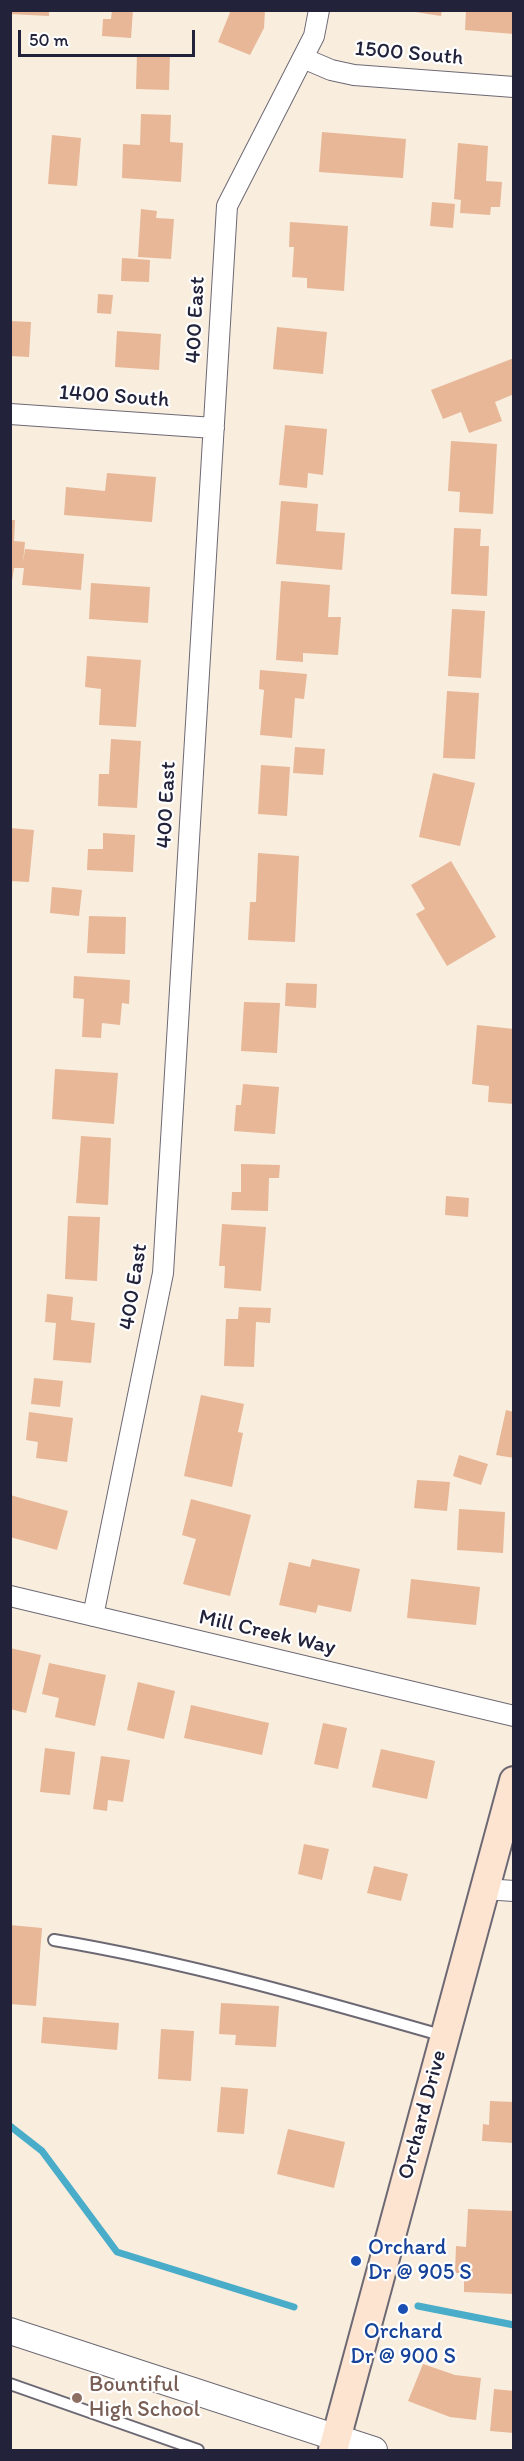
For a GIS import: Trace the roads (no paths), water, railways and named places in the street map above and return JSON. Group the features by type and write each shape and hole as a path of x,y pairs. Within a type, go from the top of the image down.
{"main road":[{"name":"Orchard Drive","path":"334,2445 513,1781"}],"street":[{"name":"400 East","path":"93,1616 163,1273 227,206 314,36 319,10"},
{"name":"1500 South","path":"303,58 331,70 354,75 513,87"},
{"name":"1400 South","path":"10,414 214,428"},
{"name":"Mill Creek Way","path":"10,1596 513,1716"},
{"path":"484,1889 513,1891"},
{"path":"10,2331 334,2445 374,2451"}],"lane":[{"path":"54,1940 117,1950 250,1981 444,2036"},
{"path":"10,2384 191,2449"}],"waterway":[{"path":"10,2126 42,2151 117,2252 294,2307"},
{"path":"418,2306 514,2325"}],"place":[{"name":"Orchard Dr @ 905 S","path":"356,2261"},
{"name":"Orchard Dr @ 900 S","path":"403,2309"},
{"name":"Bountiful High School","path":"77,2398"}]}
